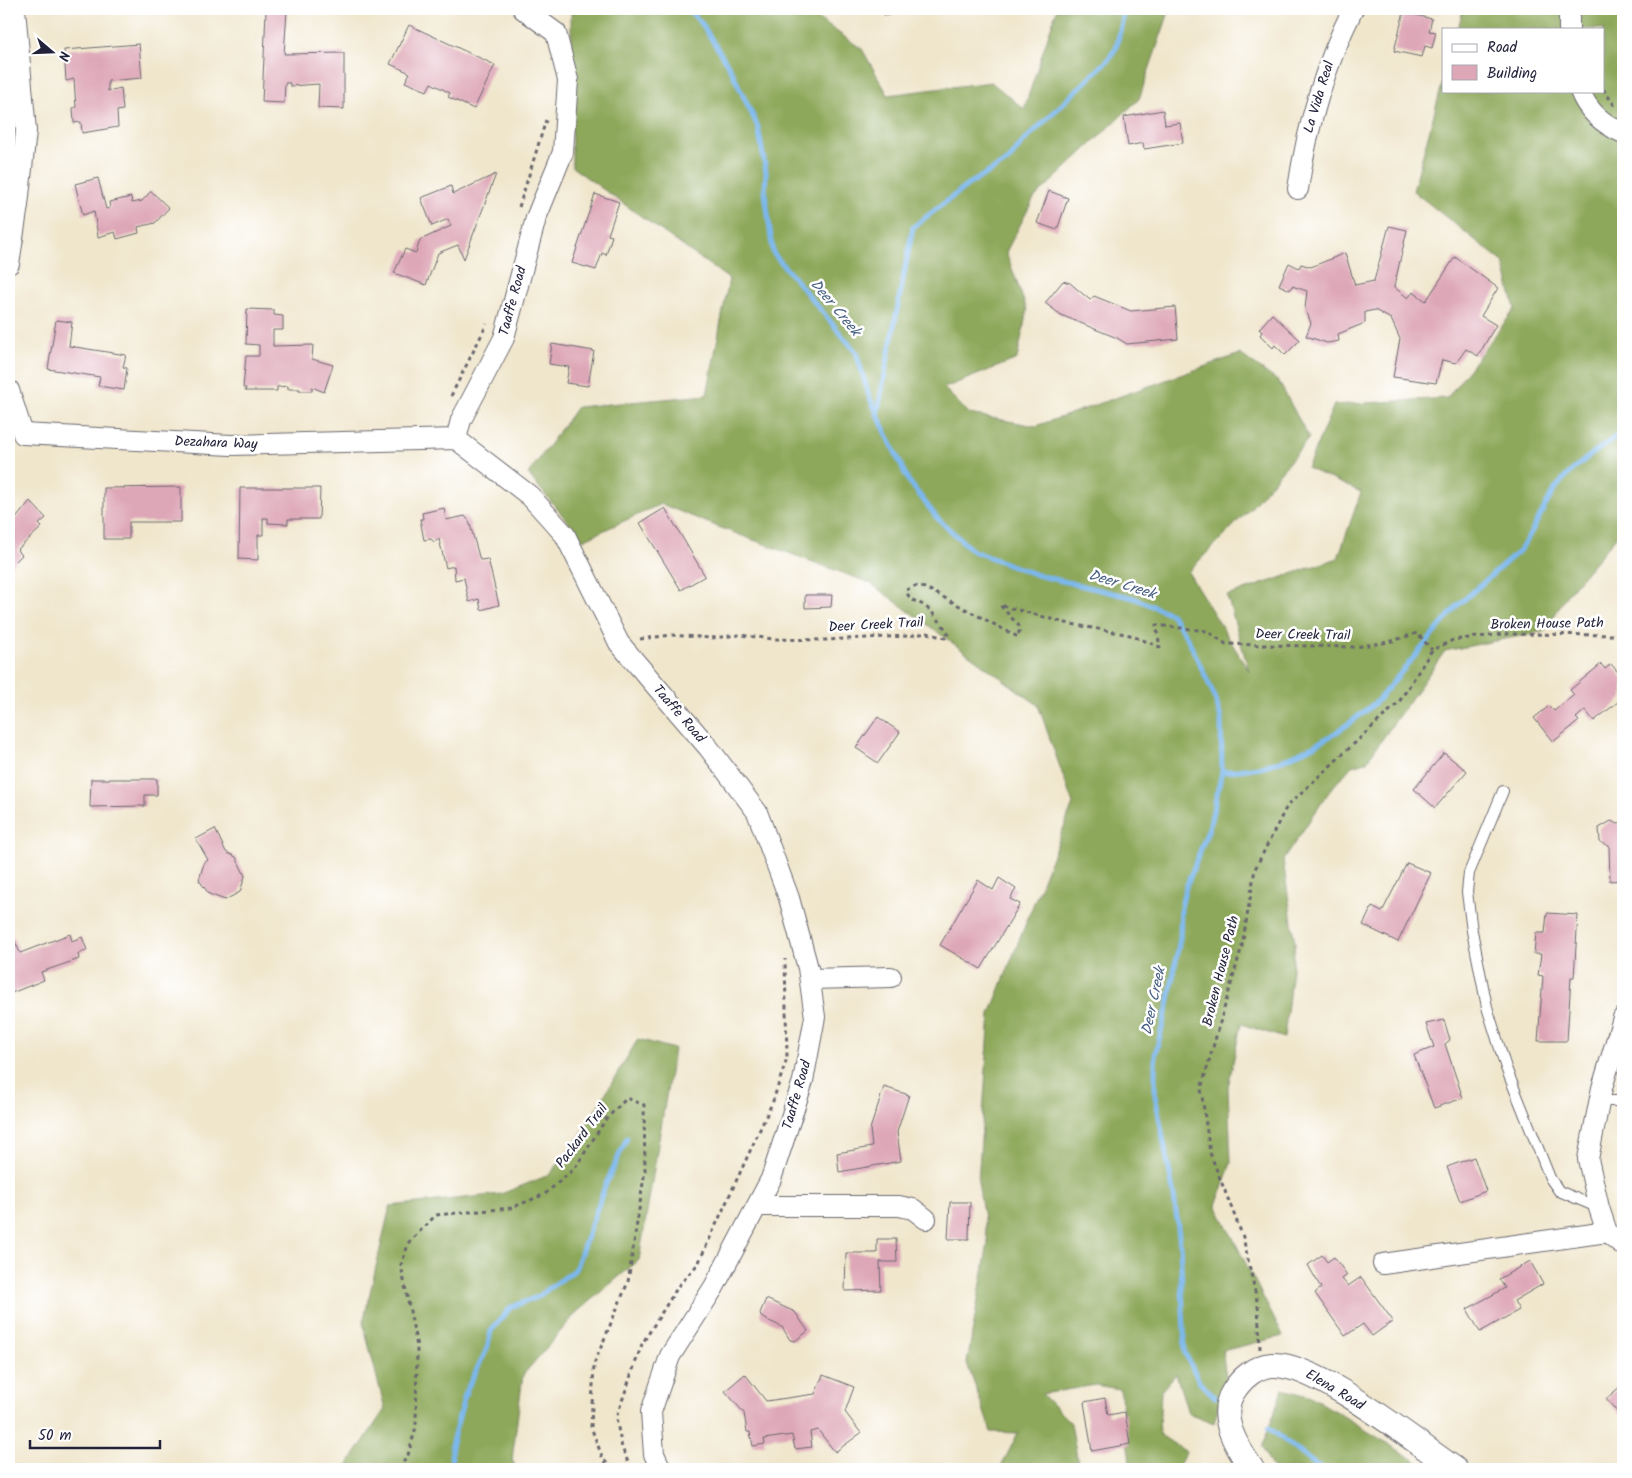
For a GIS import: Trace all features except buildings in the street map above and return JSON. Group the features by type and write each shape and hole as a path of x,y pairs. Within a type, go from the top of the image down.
{"street":[{"path":"9,264 18,205 26,130 15,9"},
{"name":"Taaffe Road","path":"523,9 556,33 568,80 563,152 536,218 504,338 460,420 456,439 530,496 565,535 619,643 708,747 757,812 796,921 810,979 816,1017 804,1081 771,1179 714,1287 670,1356 651,1412 654,1454 661,1469"},
{"name":"La Vida Real","path":"1298,189 1304,146 1332,53 1354,9"},
{"path":"1569,9 1569,28"},
{"path":"1580,92 1583,100 1598,118 1623,133"},
{"name":"Dezahara Way","path":"9,390 16,434 232,445 456,439"},
{"path":"810,979 891,977"},
{"path":"1623,1018 1599,1101 1588,1158 1599,1208 1607,1232 1623,1245"},
{"path":"757,1206 900,1206 913,1209 926,1219"},
{"path":"1383,1264 1607,1232"},
{"name":"Elena Road","path":"1262,1367 1288,1366 1305,1371 1330,1384 1454,1469"},
{"path":"1252,1469 1236,1446 1228,1422 1230,1396 1237,1385 1249,1374 1262,1367"}],"lane":[{"path":"1503,791 1470,874 1467,892 1472,931 1487,1007 1506,1068 1550,1178 1559,1191 1599,1208"},
{"path":"1599,1101 1623,1101"}],"path":[{"path":"1604,90 1617,108"},
{"path":"519,210 547,117"},
{"path":"448,402 491,318"},
{"name":"Deer Creek Trail","path":"619,643 671,635 712,638 739,635 826,640 908,636 927,633 945,638 949,636 940,621 926,607 911,601 906,590 916,586 926,588 1018,637 1020,627 1000,605 1066,623 1130,635 1160,647 1156,625 1170,628 1191,627 1207,631 1226,644 1313,645 1355,648 1389,642 1417,633 1432,650"},
{"name":"Broken House Path","path":"1262,1367 1258,1305 1243,1237 1210,1153 1201,1090 1242,946 1255,870 1287,806 1399,702 1432,650 1453,640 1504,634 1623,635"},
{"path":"631,1469 622,1448 616,1418 642,1344 679,1285 698,1264 773,1101 787,1058 785,950"},
{"name":"Packard Trail","path":"399,1469 408,1454 416,1427 417,1347 401,1265 409,1242 436,1215 511,1208 545,1194 575,1168 606,1119 626,1098 644,1105 645,1170 628,1282 594,1364 591,1427 603,1459 612,1469"}],"green space":[{"path":"571,9 804,9 862,49 888,95 991,82 1024,109 1057,9 1170,9 1139,99 1034,198 1006,252 1027,310 1017,359 944,388 969,414 1036,426 1240,354 1279,382 1309,438 1250,509 1188,572 1249,671 1227,596 1338,558 1361,492 1307,468 1334,405 1447,398 1515,309 1503,262 1413,191 1442,85 1442,92 1604,92 1604,28 1458,28 1463,9 1623,9 1623,529 1568,593 1545,631 1445,651 1366,762 1352,766 1331,789 1283,860 1295,943 1284,1038 1241,1024 1228,1087 1231,1163 1216,1205 1283,1336 1222,1351 1226,1377 1214,1423 1188,1413 1176,1374 1161,1391 1159,1434 1186,1452 1177,1469 1131,1469 1120,1389 1095,1385 1042,1394 1071,1423 1079,1469 1000,1469 1018,1433 991,1432 967,1363 988,1243 978,1182 990,1014 1073,804 1038,705 870,583 661,504 583,540 528,474 577,407 707,395 729,279 572,167"},
{"path":"638,1039 674,1049 639,1260 578,1311 523,1375 512,1460 517,1469 345,1469 385,1409 363,1323 390,1206 501,1194 549,1175 578,1139"},
{"path":"1283,1389 1312,1397 1429,1469 1273,1469 1262,1447"}],"waterway":[{"name":"Deer Creek","path":"688,9 702,24 731,70 758,127 766,172 765,192 773,253 856,352 869,396 908,480 937,518 973,551 1037,575 1134,598 1171,614 1188,639 1214,695 1221,718 1222,772 1209,828 1185,890 1181,907 1180,938 1168,1005 1155,1055 1155,1095 1174,1196 1180,1244 1185,1353 1199,1381 1215,1397"},
{"path":"877,415 913,227 969,184 1009,160 1022,143 1107,61 1116,48 1125,9"},
{"path":"1222,772 1264,766 1295,755 1338,731 1377,701 1458,605 1519,551 1551,496 1563,480 1579,464 1623,431"},
{"path":"452,1469 451,1446 466,1391 487,1349 491,1331 511,1307 537,1297 575,1270 605,1186 627,1138"},
{"name":"Deer Creek","path":"1269,1428 1321,1469"}]}
